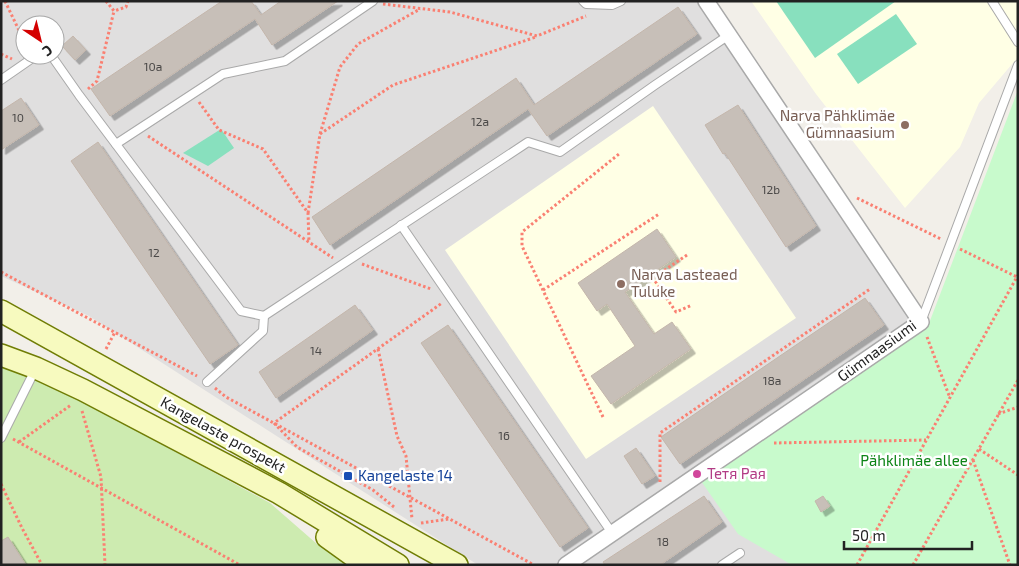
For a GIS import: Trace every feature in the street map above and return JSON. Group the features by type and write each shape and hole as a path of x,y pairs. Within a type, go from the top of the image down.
{"main road":[{"name":"Kangelaste prospekt","path":"1,311 446,562"},
{"name":"Kangelaste prospekt","path":"1,355 36,368 83,390 278,494 398,565"},
{"path":"278,494 314,528 366,565"}],"street":[{"name":"Gümnaasiumi","path":"566,565 921,322 706,1"}],"lane":[{"path":"583,1 586,4 612,5 620,1"},
{"path":"992,1 1018,42"},
{"path":"116,144 224,74 285,61 372,2"},
{"path":"58,65 79,96 241,311 264,316 528,142 560,152 655,84 729,35"},
{"path":"1,80 23,65"},
{"path":"921,322 1018,65"},
{"path":"402,224 612,533"},
{"path":"207,382 263,331 264,316"},
{"path":"2,436 36,368"},
{"path":"722,565 740,553"}],"path":[{"path":"6,1 15,21"},
{"path":"106,1 114,11"},
{"path":"114,11 126,7 128,1"},
{"path":"372,2 450,12 537,36"},
{"path":"320,134 393,85 537,36 612,5"},
{"path":"309,242 308,213 320,134 340,68 358,44 420,9"},
{"path":"79,96 97,81 114,11"},
{"path":"193,93 218,130 263,149 308,213"},
{"path":"137,129 341,264 361,264 451,297"},
{"path":"603,417 522,246 522,232 619,154"},
{"path":"844,207 857,198 1017,276 857,565"},
{"path":"543,290 659,214"},
{"path":"687,255 653,278 676,312 692,305"},
{"path":"1,272 207,382 226,397 534,565"},
{"path":"660,501 660,433 870,289"},
{"path":"274,423 451,297"},
{"path":"921,322 950,398"},
{"path":"102,356 116,332"},
{"path":"378,349 396,436 406,456 412,521"},
{"path":"912,565 1018,380"},
{"path":"19,442 73,404"},
{"path":"81,406 101,477 105,565"},
{"path":"998,414 1018,407"},
{"path":"274,423 297,447 373,490 399,511"},
{"path":"2,436 19,442 240,565"},
{"path":"773,442 926,440"},
{"path":"979,448 1018,475"},
{"path":"972,460 1010,565"},
{"path":"1,484 42,565"},
{"path":"406,516 419,524 450,519"}],"shaded area":[{"path":"1,1 702,1 928,326 702,481 804,565 478,565 89,316 1,276"},
{"name":"Narva Pähklimäe Gümnaasium","path":"751,1 1018,1 1018,57 979,103 960,147 905,208 816,94"},
{"name":"Narva Lasteaed Tuluke","path":"653,106 796,318 586,459 445,250"}],"green space":[{"path":"776,1 896,1 815,58"},
{"path":"896,14 917,44 858,84 837,54"},
{"name":"Pähklimäe allee","path":"1018,90 1018,565 792,565 738,534 701,481 928,326"},
{"path":"221,129 234,148 208,166 183,153"},
{"path":"1,355 87,399 119,421 270,503 317,544 352,565 1,565"}],"building":[{"path":"222,1 251,1 261,15 281,1 338,1 272,45 255,19 110,116 91,89"},
{"path":"678,7 697,34 547,136 528,109 330,245 312,217 516,78 534,105"},
{"path":"73,36 86,50 75,60 65,49 65,43"},
{"path":"21,98 39,125 1,150 1,111"},
{"path":"738,105 816,226 786,247 705,125"},
{"path":"98,142 238,345 210,364 71,161"},
{"path":"657,229 676,257 625,292 654,334 672,322 691,349 611,404 591,376 635,346 607,304 597,311 578,283"},
{"path":"865,298 884,325 680,464 661,437"},
{"path":"355,305 373,330 276,398 259,372"},
{"path":"448,325 588,528 560,547 421,343"},
{"path":"636,448 655,476 642,484 624,456"},
{"path":"704,496 722,522 660,565 605,565 603,562"},
{"path":"823,496 830,506 821,512 815,501"},
{"path":"8,537 26,565 1,565 1,541"}],"place":[{"name":"Narva Pähklimäe Gümnaasium","path":"905,125"},
{"name":"Narva Lasteaed Tuluke","path":"621,284"},
{"name":"Тетя Рая","path":"697,474"},
{"name":"Kangelaste 14","path":"348,476"}]}
